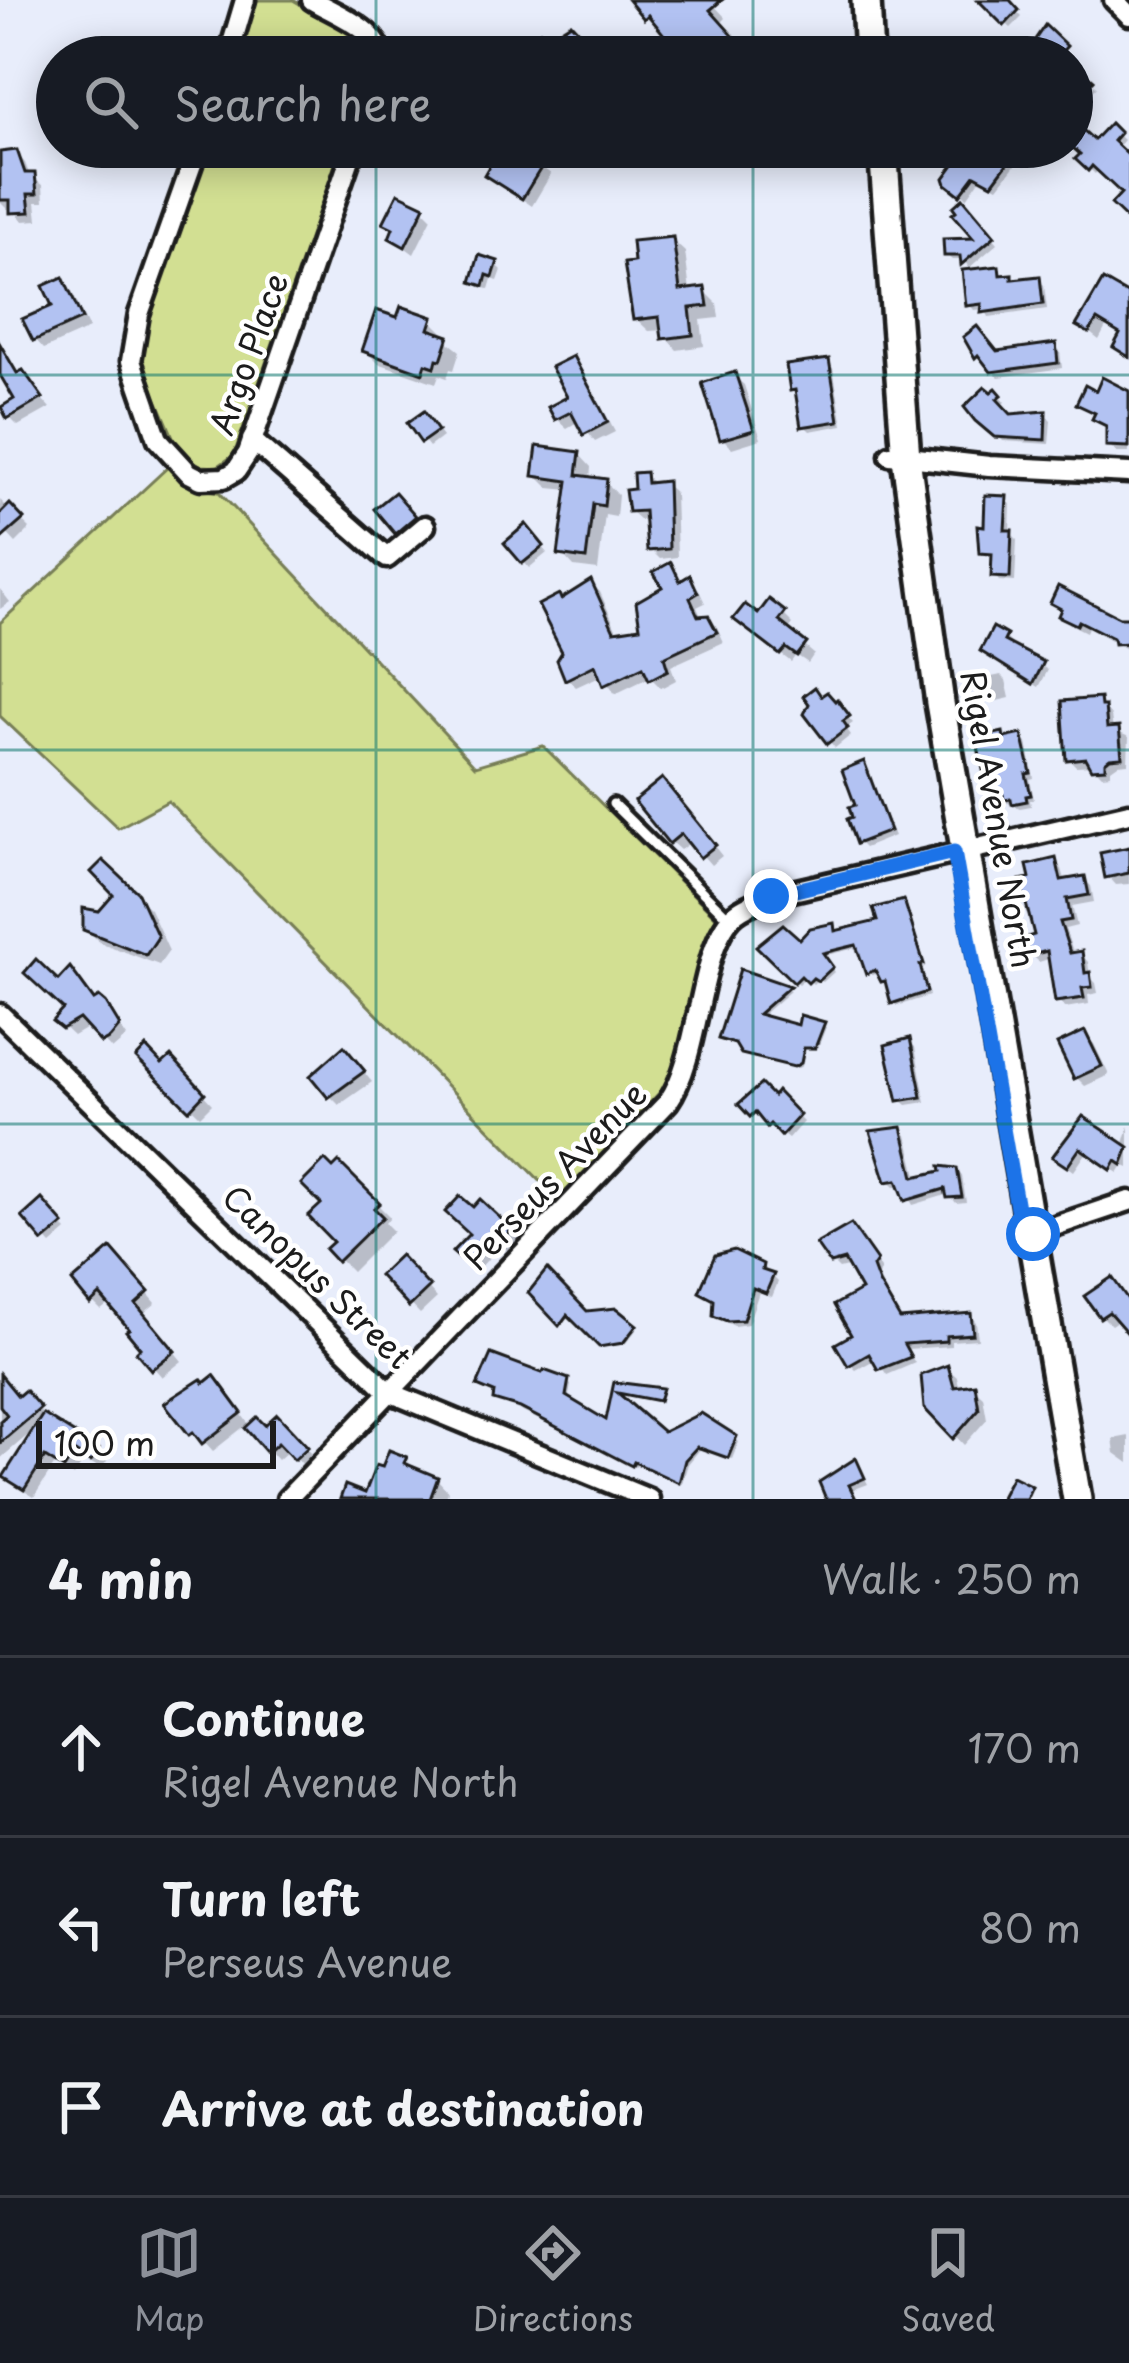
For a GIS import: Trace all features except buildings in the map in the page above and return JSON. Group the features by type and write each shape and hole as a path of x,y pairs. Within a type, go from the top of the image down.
{"main road":[{"path":"866,0 868,36"},
{"path":"880,0 880,36"},
{"name":"Rigel Avenue North","path":"875,168 898,457 961,851 1077,1499"},
{"name":"Rigel Avenue North","path":"884,168 898,457"},
{"name":"Rigel Avenue North","path":"1028,1235 1058,1445 1059,1499"}],"street":[{"path":"234,36 245,0"},
{"path":"312,0 370,36"},
{"path":"1114,0 1129,15"},
{"name":"Argo Place","path":"191,168 139,314 131,361 158,439 189,473 201,479 224,478 236,471 253,440 347,168"},
{"path":"253,440 387,558 424,526"},
{"path":"898,457 1129,473"},
{"path":"730,919 771,896 1129,813"},
{"name":"Perseus Avenue","path":"287,1499 680,1086 718,940 730,919"},
{"name":"Canopus Street","path":"0,1014 389,1392 649,1499"},
{"path":"1028,1235 1129,1202"}],"lane":[{"path":"614,804 730,919"}],"green space":[{"path":"255,0 293,0 354,36 243,36"},
{"path":"198,168 334,168 234,455 217,467 202,466 180,453 140,360 149,311"},
{"path":"168,467 190,487 219,492 475,766 543,746 718,919 673,1078 559,1200 168,801 118,828 0,716 0,623"}],"route":[{"path":"771,896 954,852 1022,1236 1033,1234"}]}
